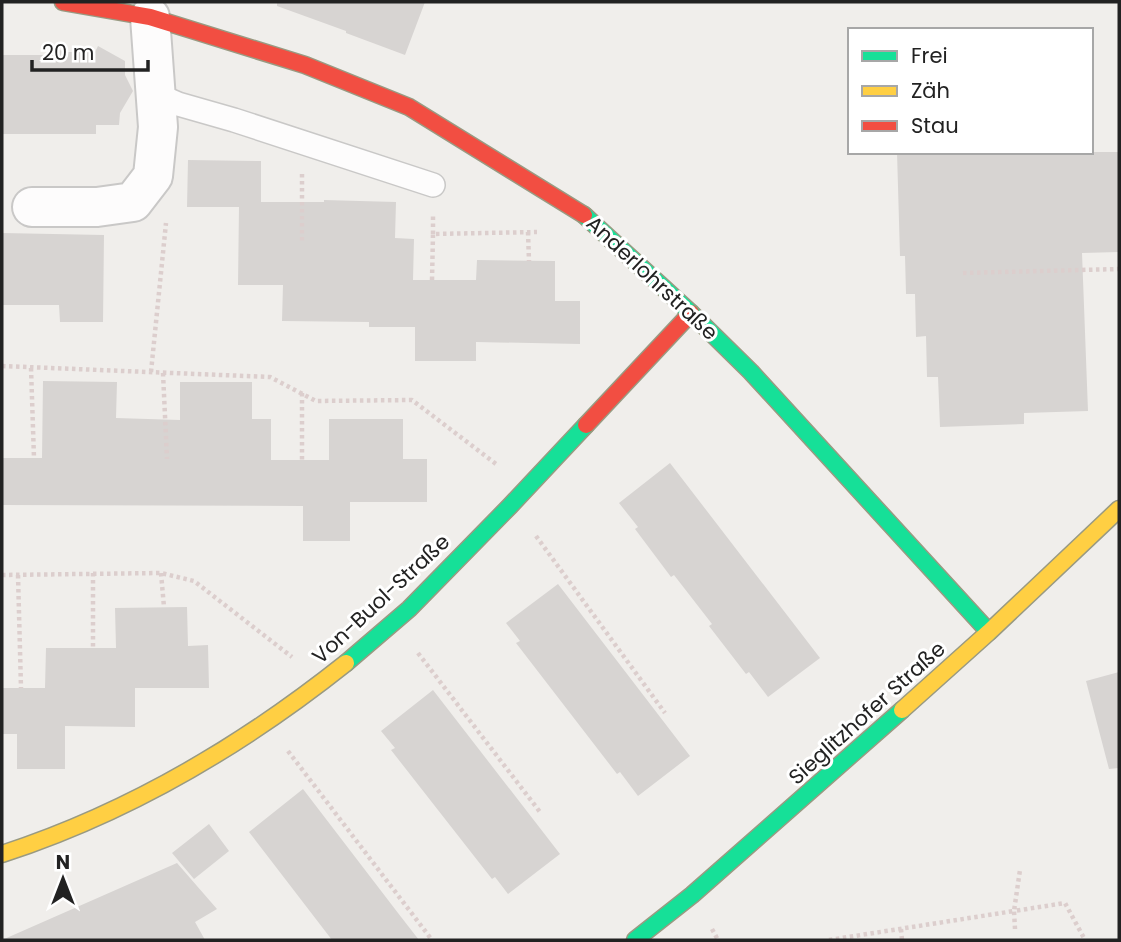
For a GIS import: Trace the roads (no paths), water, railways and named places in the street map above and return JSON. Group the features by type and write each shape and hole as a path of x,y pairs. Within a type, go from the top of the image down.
{"street":[{"name":"Anderlohrstraße","path":"64,2 150,16 304,65 409,107 589,218 751,372 989,632"},
{"path":"32,207 97,207 133,202 153,176 158,127 150,16"},
{"name":"Von-Buol-Straße","path":"2,854 71,830 126,806 199,765 318,687 393,623 510,506 691,313"},
{"name":"Sieglitzhofer Straße","path":"635,940 652,929 885,726 1119,509"}],"lane":[{"path":"155,94 178,104 433,185"}]}
